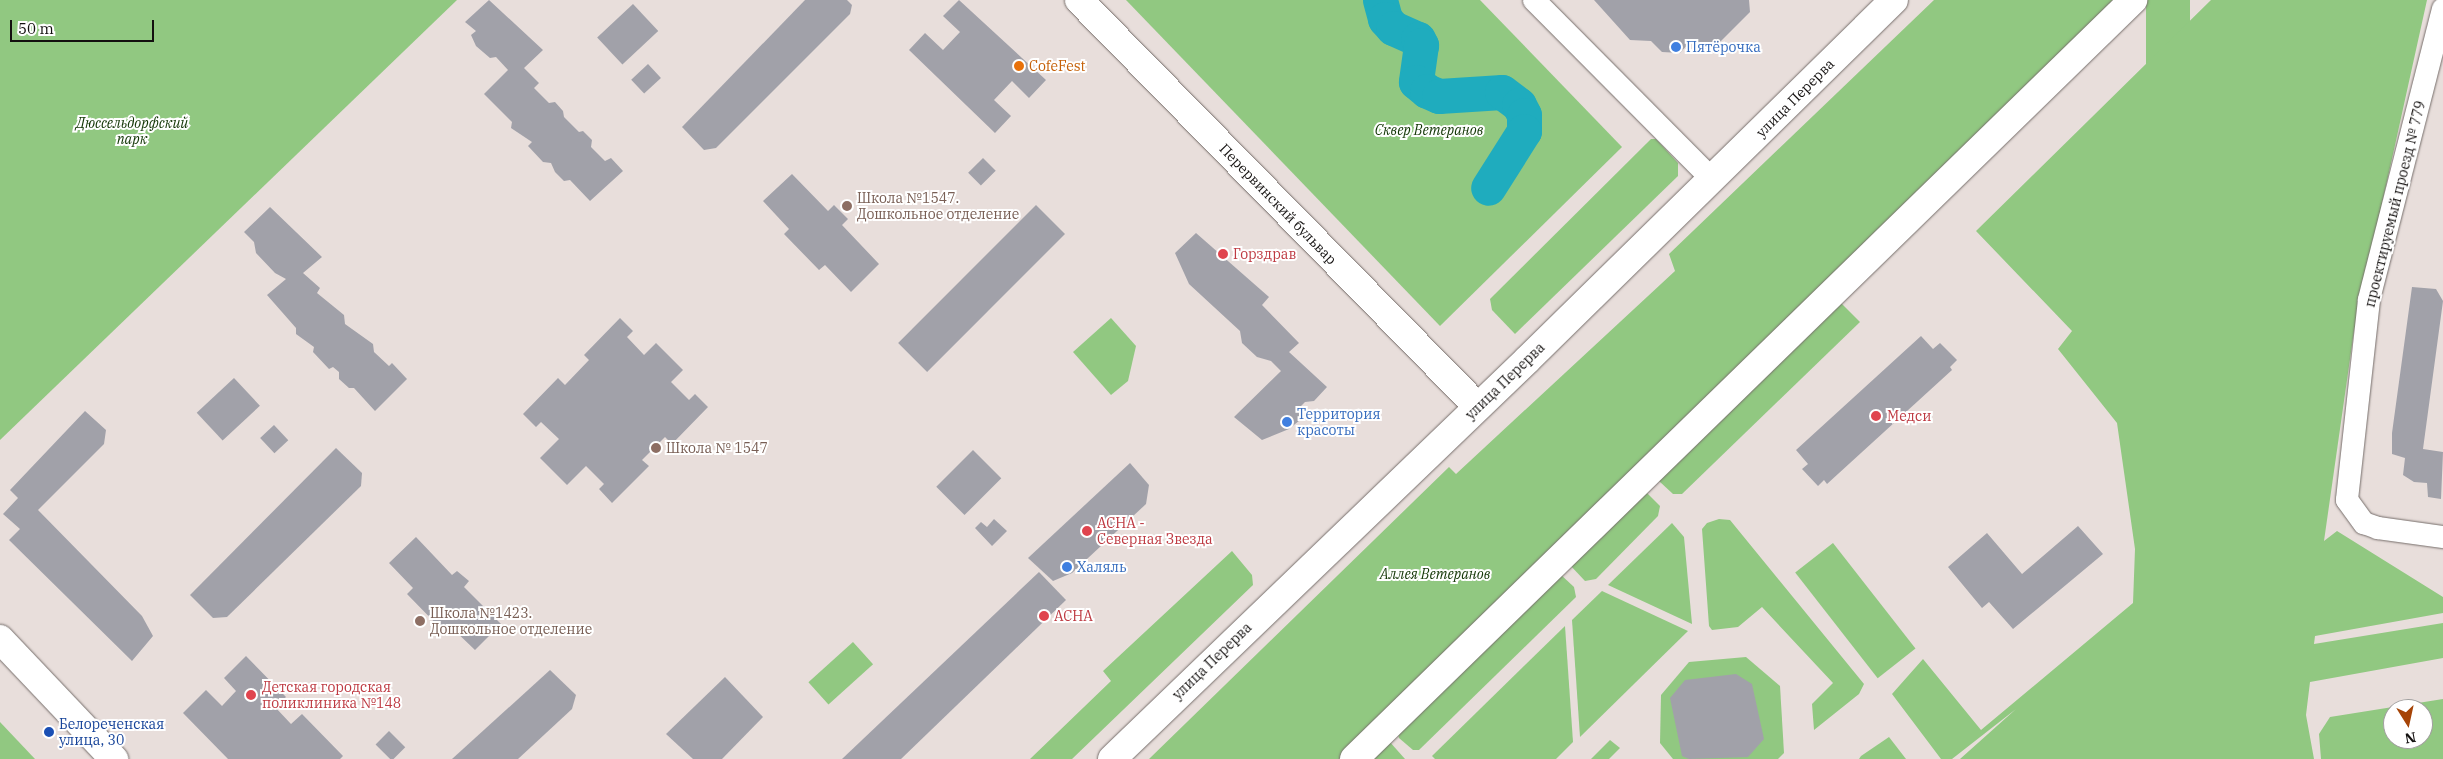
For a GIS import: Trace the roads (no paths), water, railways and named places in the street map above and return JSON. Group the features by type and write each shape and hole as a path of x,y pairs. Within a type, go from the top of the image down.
{"street":[{"name":"Перервинский бульвар","path":"1079,0 1478,407"},
{"path":"1534,0 1712,180"},
{"name":"улица Перерва","path":"1112,759 1712,180 1894,0"},
{"path":"1354,759 2134,0"},
{"name":"проектируемый проезд № 779","path":"2443,9 2369,300 2347,500 2364,523 2378,528 2443,537"},
{"path":"0,639 114,759"}],"waterway":[{"path":"1380,0 1385,19 1393,28 1418,39 1421,45 1416,82 1427,91 1439,96 1502,92 1519,105 1524,115 1524,131 1488,188"}],"place":[{"name":"Пятёрочка","path":"1676,47"},
{"name":"CofeFest","path":"1019,66"},
{"name":"Школа №1547. Дошкольное отделение","path":"847,206"},
{"name":"Горздрав","path":"1223,254"},
{"name":"Медси","path":"1876,416"},
{"name":"Территория красоты","path":"1287,422"},
{"name":"Школа № 1547","path":"656,448"},
{"name":"АСНА - Северная Звезда","path":"1087,531"},
{"name":"Халяль","path":"1067,567"},
{"name":"АСНА","path":"1044,616"},
{"name":"Школа №1423. Дошкольное отделение","path":"420,621"},
{"name":"Детская городская поликлиника №148","path":"251,695"},
{"name":"Белореченская улица, 30","path":"49,732"}],"park label":[{"name":"Сквер Ветеранов","path":"1429,130"},
{"name":"Дюссельдорфский парк","path":"132,132"},
{"name":"Аллея Ветеранов","path":"1435,574"}]}
